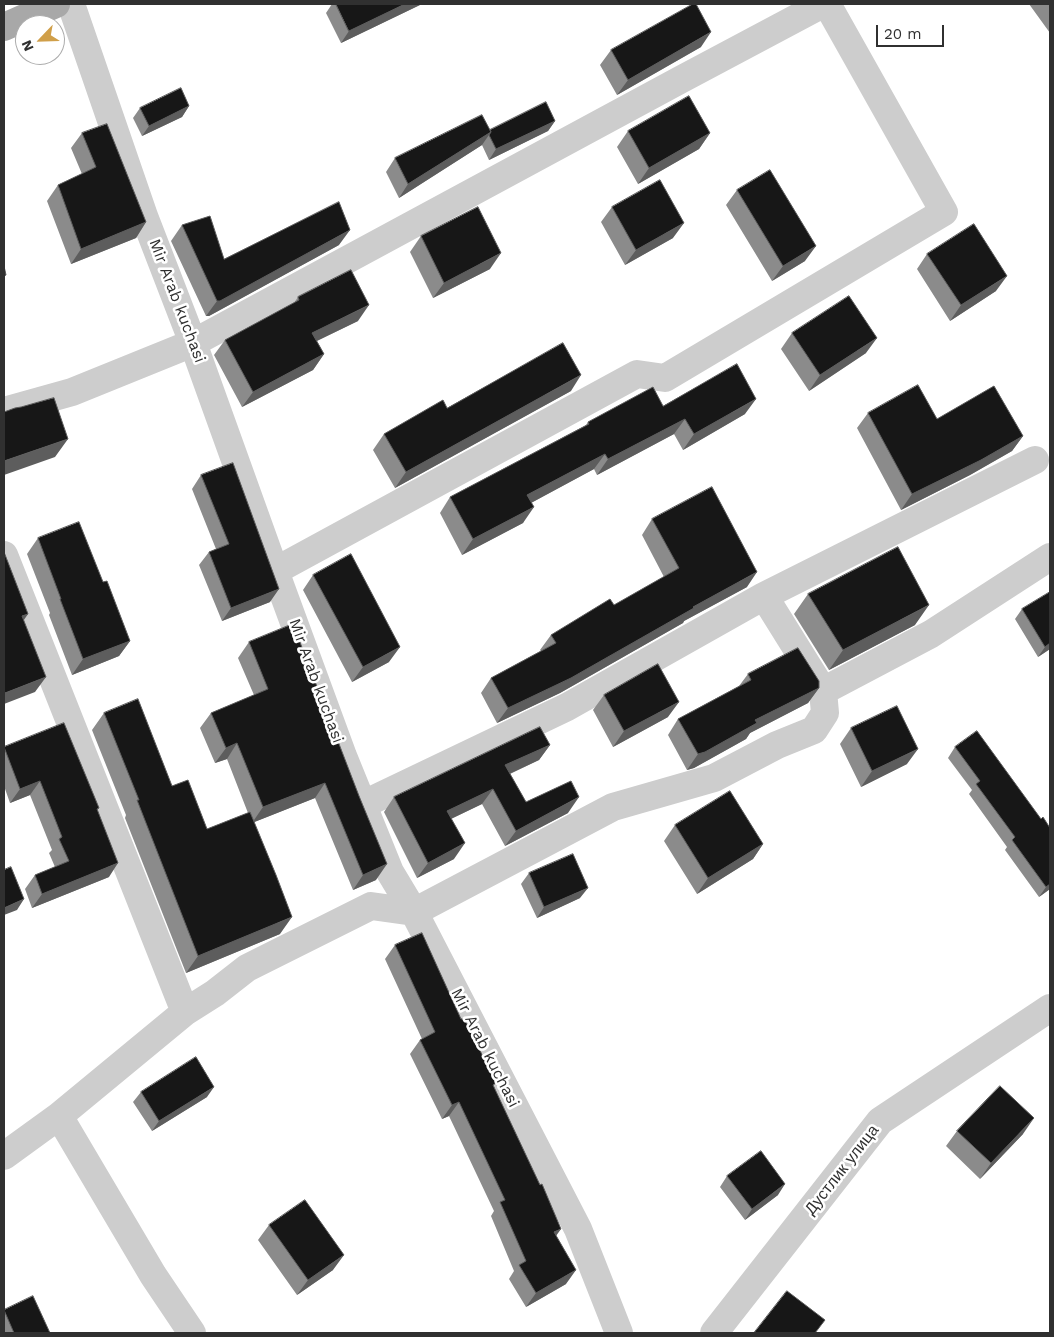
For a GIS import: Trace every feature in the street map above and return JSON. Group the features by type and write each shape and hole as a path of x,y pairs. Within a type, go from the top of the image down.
{"main road":[{"path":"4,27 56,4"}],"street":[{"name":"Mir Arab kuchasi","path":"71,4 144,216 193,343 362,805 390,872 414,912 578,1229 619,1333"},
{"path":"4,410 72,392 193,343 566,141 825,4 944,212 665,378 637,374 275,571"},
{"path":"362,805 567,707 764,596 1035,460"},
{"path":"4,556 185,1012"},
{"path":"823,691 932,634 1050,557"},
{"path":"4,1156 59,1116 185,1012 215,993 247,968 371,906 414,912 613,808 714,778 776,745 814,730 825,713 823,691 764,596"},
{"name":"Дустлик улица","path":"714,1333 880,1121 1050,1008"},
{"path":"59,1116 153,1275 192,1333"}],"building":[{"path":"336,4 405,4 349,31"},
{"path":"696,4 711,32 628,80 611,50"},
{"path":"181,88 189,106 149,126 140,108"},
{"path":"689,96 710,133 649,168 628,131"},
{"path":"546,102 555,121 496,149 489,135 490,130"},
{"path":"482,115 491,132 408,184 395,158"},
{"path":"107,124 146,222 81,249 58,185 96,167 82,133"},
{"path":"770,170 816,246 783,266 737,190"},
{"path":"660,180 684,223 636,250 612,207"},
{"path":"339,202 350,230 220,301 217,301 182,225 210,216 224,259"},
{"path":"478,207 501,253 444,283 421,236"},
{"path":"974,224 1007,276 961,305 927,254"},
{"path":"351,270 369,305 312,333 324,354 253,392 225,340 299,300 298,297"},
{"path":"849,296 877,338 820,375 792,333"},
{"path":"563,343 581,375 406,472 384,434 443,400 447,408"},
{"path":"737,364 756,399 694,434 685,419 608,459 605,454 527,495 534,507 473,539 450,497 589,424 588,422 653,387 663,406"},
{"path":"918,385 937,419 994,386 1023,436 981,460 912,494 868,413"},
{"path":"54,398 68,439 4,461 4,412"},
{"path":"233,463 279,589 231,608 209,552 229,544 201,475"},
{"path":"712,487 757,572 571,678 508,708 491,678 556,643 551,635 610,599 614,605 679,568 652,519"},
{"path":"79,522 103,582 107,581 130,641 83,659 38,538"},
{"path":"898,547 929,605 843,650 808,594"},
{"path":"4,552 28,614 22,616 46,677 5,693 4,690"},
{"path":"351,554 400,647 363,667 313,575"},
{"path":"1050,592 1050,643 1045,647 1022,609"},
{"path":"293,624 387,864 363,875 325,783 263,807 237,743 226,748 211,713 268,689 249,642"},
{"path":"798,648 819,681 819,688 755,720 757,723 698,754 678,719 751,680 748,674"},
{"path":"658,664 679,702 624,731 604,695"},
{"path":"138,699 172,786 188,780 207,829 250,812 292,917 198,956 104,713"},
{"path":"897,706 918,749 872,771 851,728"},
{"path":"64,723 99,808 97,809 118,863 42,894 35,875 69,861 59,839 62,837 40,781 20,789 4,747"},
{"path":"540,727 550,745 505,765 526,802 571,781 579,797 516,831 493,789 447,811 465,843 428,863 394,797"},
{"path":"977,731 1041,819 1043,817 1050,828 1050,884 1046,887 1012,840 1015,837 976,784 980,781 955,747"},
{"path":"730,791 763,844 708,878 675,825"},
{"path":"573,854 588,888 544,907 529,873"},
{"path":"11,867 24,899 4,908 4,870"},
{"path":"422,933 461,1019 464,1018 496,1083 493,1085 540,1185 542,1184 561,1229 554,1232 576,1270 536,1293 519,1265 526,1261 500,1202 505,1200 459,1102 452,1105 420,1040 435,1032 395,945"},
{"path":"196,1057 214,1087 159,1121 141,1092"},
{"path":"1000,1086 1034,1118 991,1163 957,1131"},
{"path":"761,1151 785,1184 752,1209 727,1176"},
{"path":"305,1200 344,1255 308,1280 269,1225"},
{"path":"787,1291 825,1320 815,1333 754,1333"},
{"path":"33,1296 50,1333 14,1333 4,1310"}]}
